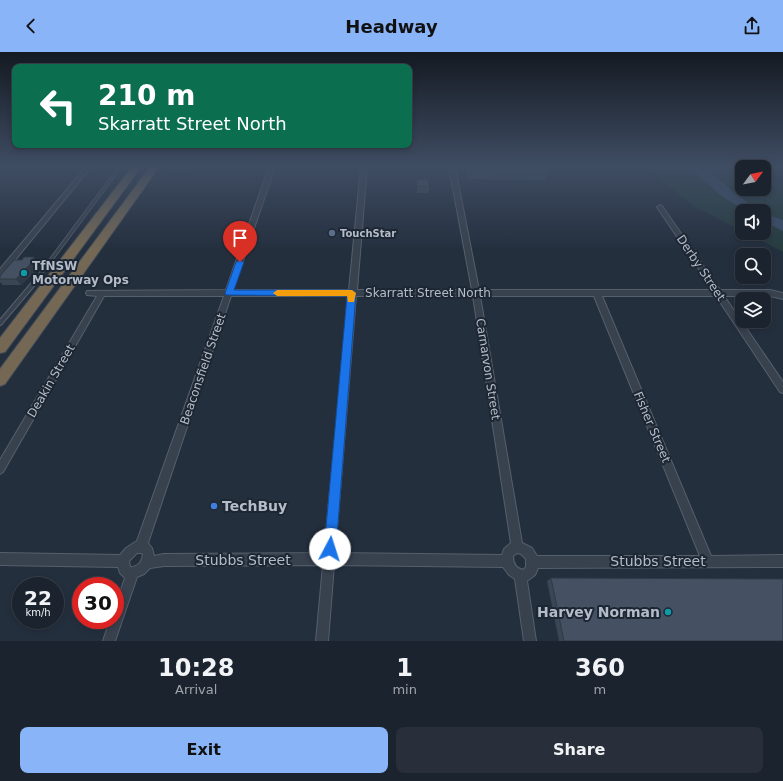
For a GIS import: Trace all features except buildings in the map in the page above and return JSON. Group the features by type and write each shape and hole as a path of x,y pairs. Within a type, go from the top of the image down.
{"highway":[{"path":"0,348 116,194"},
{"path":"0,380 135,194"}],"street":[{"path":"0,274 66,194"},
{"name":"Beaconsfield Street","path":"141,547 263,194"},
{"path":"322,641 361,194"},
{"name":"Carnarvon Street","path":"457,194 476,293 517,547"},
{"name":"Derby Street","path":"660,207 783,389"},
{"name":"Skarratt Street North","path":"90,293 770,293 783,296"},
{"name":"Deakin Street","path":"0,469 102,293"},
{"name":"Fisher Street","path":"597,293 708,561"},
{"path":"141,547 144,547 148,552 147,563 142,569 133,573 125,571 123,561 130,551 141,547"},
{"path":"517,547 529,553 533,562 531,571 528,574 520,575 511,570 507,561 508,553 513,548 517,547"},
{"path":"0,559 123,561"},
{"name":"Stubbs Street","path":"147,563 164,560 329,559 507,561"},
{"name":"Stubbs Street","path":"533,562 783,561"},
{"path":"109,641 133,573"},
{"path":"520,575 530,641"}],"lane":[{"path":"0,323 43,272 99,194"}],"green space":[{"path":"679,194 719,194 735,204 735,227 693,206"},
{"path":"783,194 783,220 771,216 771,204 750,204 739,196"},
{"path":"771,225 783,231 783,252 760,240 771,240"}],"water":[{"path":"719,194 735,194 735,196 739,196 750,204 735,204"},
{"path":"771,216 783,220 783,231 771,225"}],"slow traffic":[{"path":"277,293 352,293 351,300"}],"place":[{"name":"TouchStar","path":"332,233"},
{"name":"TfNSW Motorway Ops","path":"24,273"},
{"name":"TechBuy","path":"214,506"},
{"name":"Harvey Norman","path":"668,612"}],"route":[{"path":"240,262 229,293 352,293 330,549"}]}
